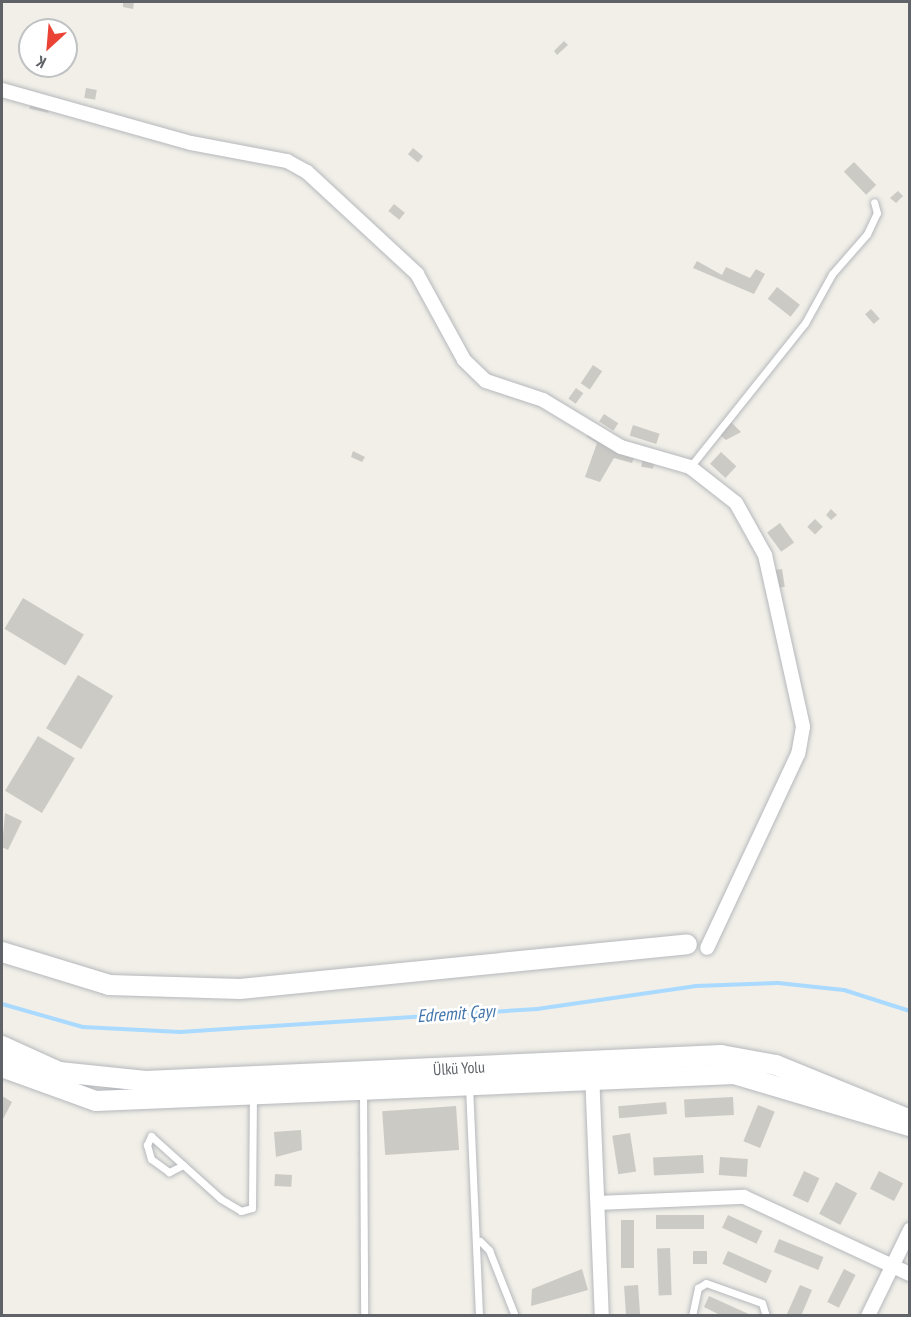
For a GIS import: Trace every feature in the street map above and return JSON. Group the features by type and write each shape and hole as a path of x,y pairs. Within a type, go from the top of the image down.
{"main road":[{"path":"2,952 109,985 240,989 697,946"},
{"name":"Ülkü Yolu","path":"2,1046 59,1072 146,1082 592,1069 734,1074 909,1126"},
{"name":"Ülkü Yolu","path":"2,1067 96,1101 469,1083 710,1055 750,1058 884,1106 909,1120"}],"street":[{"path":"2,90 192,144 287,160 307,172 417,274 464,360 486,381 543,400 621,447 690,467 736,503 765,555 802,727 798,754 697,946"},
{"path":"592,1069 602,1316"},
{"path":"598,1203 744,1197 909,1274"},
{"path":"868,1316 909,1230"}],"lane":[{"path":"690,467 805,323 832,274 867,234 877,213 874,202"},
{"path":"469,1083 480,1241 479,1316"},
{"path":"363,1088 364,1316"},
{"path":"183,1166 169,1172 151,1159 147,1145 151,1136 183,1166 237,1210 254,1206 253,1093"},
{"path":"480,1241 489,1250 515,1316"},
{"path":"692,1316 698,1288 706,1283 762,1303 766,1316"}],"building":[{"path":"123,2 134,2 133,9 123,7"},
{"path":"564,41 568,45 557,55 554,51"},
{"path":"86,88 97,90 95,100 84,98"},
{"path":"31,102 50,106 48,113 30,109"},
{"path":"413,148 423,156 418,162 408,154"},
{"path":"854,162 876,185 866,195 844,172"},
{"path":"898,191 903,196 896,203 890,198"},
{"path":"394,204 405,213 399,220 388,211"},
{"path":"697,261 722,275 726,267 750,278 756,269 765,274 754,294 693,268"},
{"path":"777,287 800,305 791,317 768,299"},
{"path":"871,309 880,319 874,324 865,314"},
{"path":"593,365 602,371 590,389 581,383"},
{"path":"576,388 583,393 576,404 568,399"},
{"path":"604,414 618,423 613,431 599,422"},
{"path":"731,422 741,432 726,440 719,434"},
{"path":"633,425 660,434 656,444 630,435"},
{"path":"589,431 635,455 632,463 614,458 600,482 585,477 597,443 587,437"},
{"path":"353,451 365,457 362,462 351,457"},
{"path":"721,452 736,466 725,478 710,464"},
{"path":"643,456 655,458 653,469 641,467"},
{"path":"831,509 837,515 831,520 826,515"},
{"path":"815,519 823,527 815,535 807,527"},
{"path":"780,523 794,542 781,552 767,532"},
{"path":"782,569 785,587 778,588 775,570"},
{"path":"23,598 84,635 65,665 4,629"},
{"path":"78,675 113,696 81,749 46,728"},
{"path":"38,736 75,758 42,813 5,791"},
{"path":"5,813 22,821 8,850 2,847"},
{"path":"2,1096 12,1102 2,1121"},
{"path":"733,1097 734,1115 685,1118 684,1100"},
{"path":"666,1102 667,1114 619,1118 618,1106"},
{"path":"758,1105 775,1112 760,1148 743,1141"},
{"path":"456,1106 459,1150 385,1155 382,1111"},
{"path":"301,1130 302,1150 276,1157 274,1132"},
{"path":"630,1133 636,1172 618,1174 612,1136"},
{"path":"703,1155 704,1173 654,1176 653,1158"},
{"path":"720,1157 748,1159 747,1177 719,1175"},
{"path":"804,1171 819,1178 808,1203 793,1195"},
{"path":"879,1171 903,1183 894,1201 870,1189"},
{"path":"275,1174 292,1175 291,1187 274,1186"},
{"path":"836,1182 857,1193 840,1225 819,1214"},
{"path":"656,1215 704,1215 704,1229 656,1229"},
{"path":"728,1215 762,1231 757,1244 722,1228"},
{"path":"621,1220 634,1220 634,1268 621,1268"},
{"path":"779,1239 824,1257 818,1270 774,1252"},
{"path":"657,1248 670,1248 672,1295 659,1295"},
{"path":"693,1251 707,1251 707,1264 693,1264"},
{"path":"728,1251 772,1271 766,1283 722,1264"},
{"path":"582,1269 588,1290 531,1306 532,1289"},
{"path":"844,1269 856,1275 839,1308 827,1302"},
{"path":"638,1285 640,1316 626,1316 624,1286"},
{"path":"800,1285 812,1290 801,1316 786,1316"},
{"path":"709,1296 753,1316 722,1316 704,1307"}],"waterway":[{"name":"Edremit Çayı","path":"2,1004 83,1027 180,1032 537,1009 696,986 778,983 844,990 910,1011"}]}
